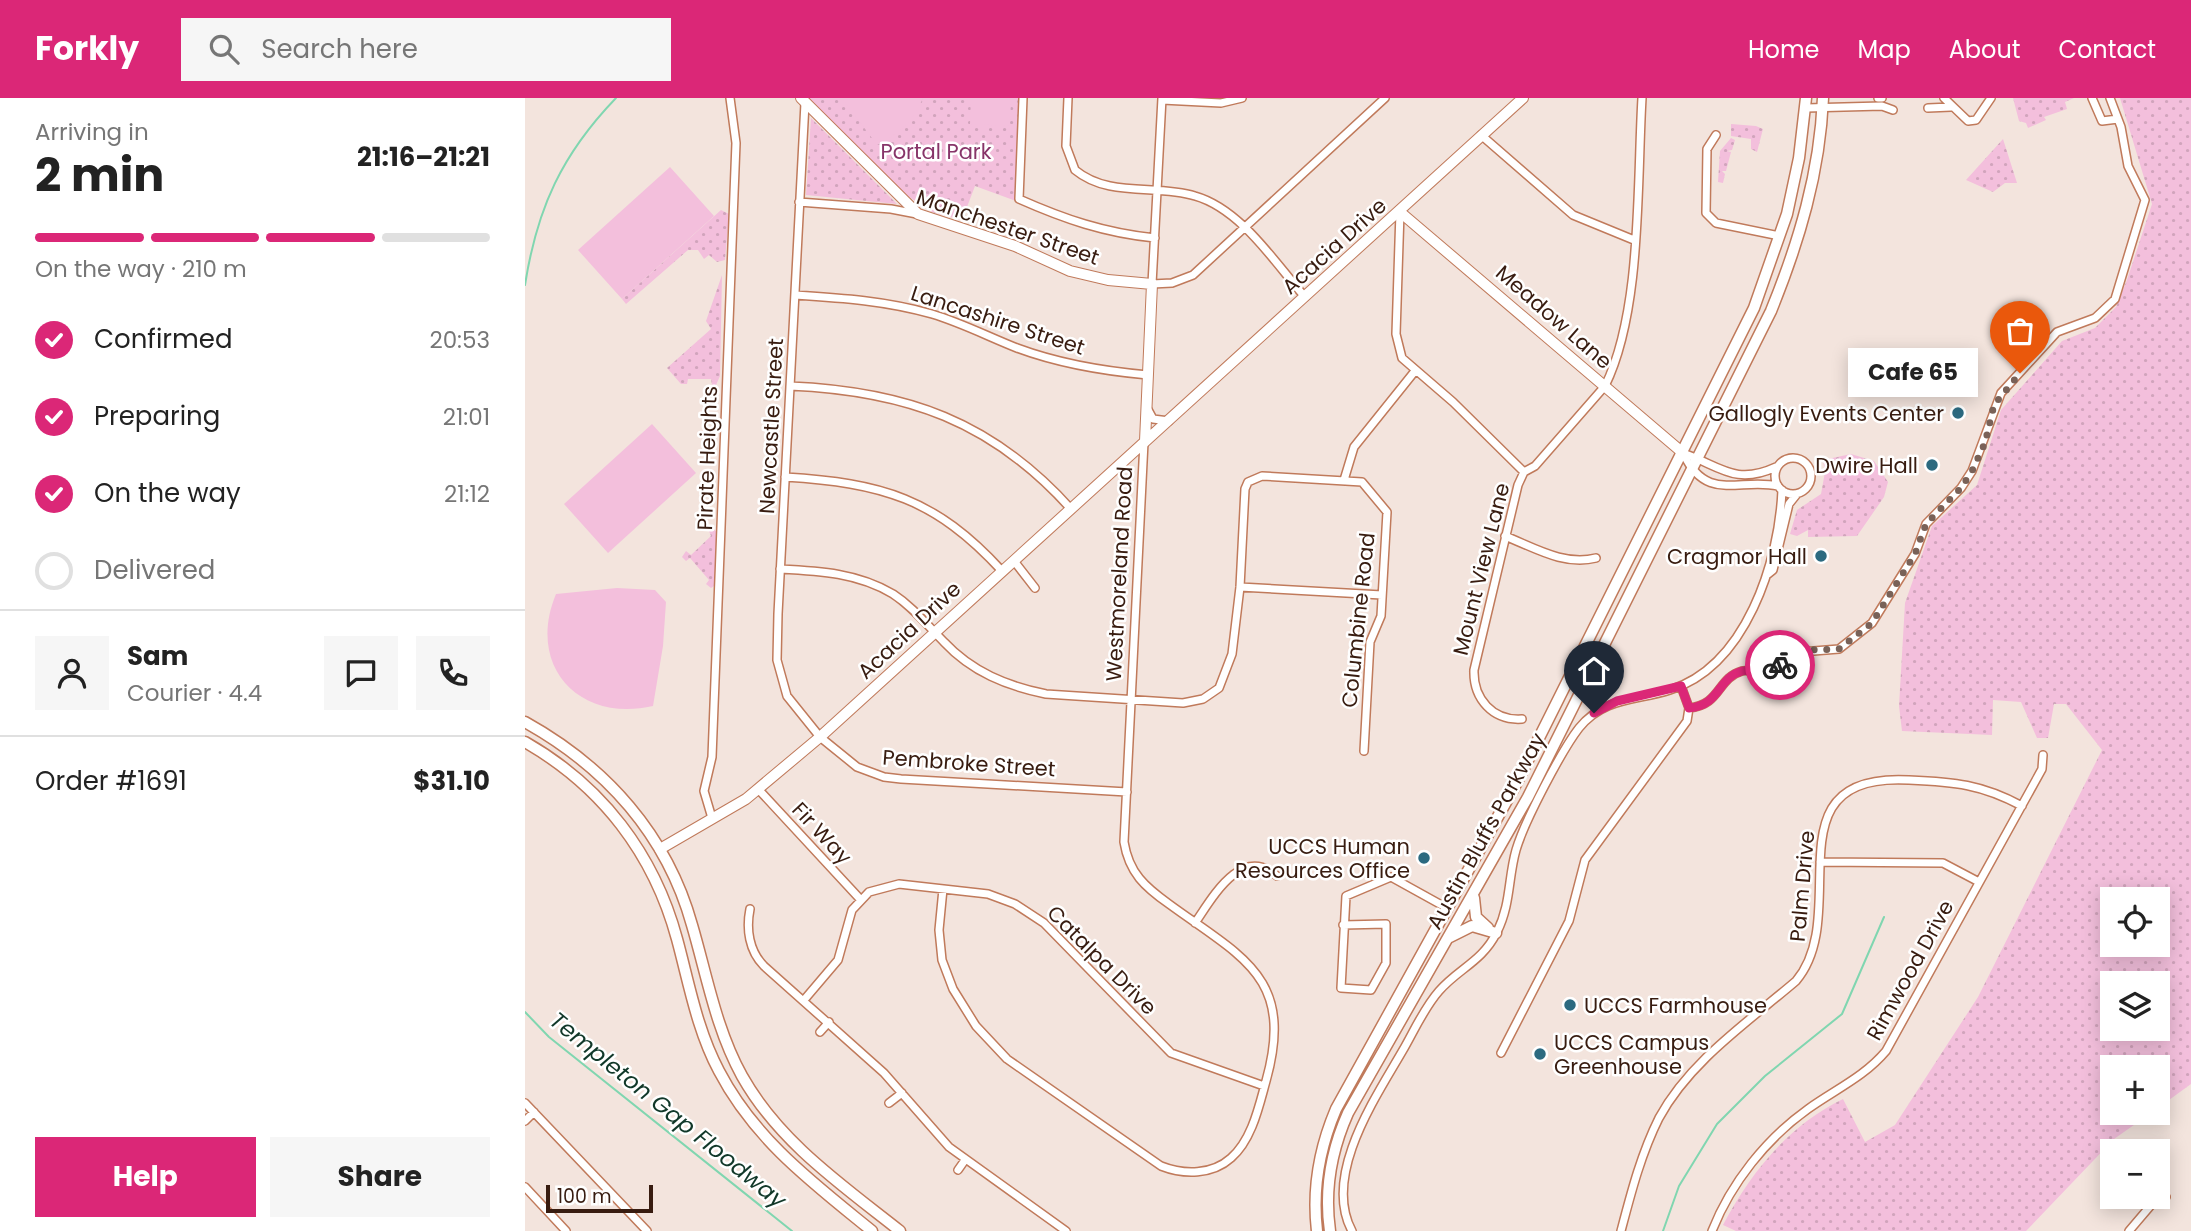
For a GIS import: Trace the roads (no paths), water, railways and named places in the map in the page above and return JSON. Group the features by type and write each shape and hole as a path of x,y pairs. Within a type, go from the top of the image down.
{"main road":[{"name":"Austin Bluffs Parkway","path":"1314,1231 1318,1163 1336,1109 1516,784 1754,308 1793,190 1806,103"},
{"name":"Austin Bluffs Parkway","path":"1330,1229 1328,1185 1341,1129 1560,736 1771,311 1811,191 1823,103"},
{"path":"525,722 569,747 603,776 640,818 660,849 688,910 718,1021 730,1052 753,1094 803,1153 900,1231"},
{"path":"525,743 566,768 598,797 623,825 649,866 670,912 708,1046 718,1069 749,1121 790,1165 872,1231"},
{"path":"1474,894 1476,917 1496,933"},
{"path":"1447,908 1451,916 1450,937 1472,926 1496,933"}],"street":[{"name":"Pirate Heights","path":"712,818 704,791 712,757 727,390 736,142 730,98"},
{"path":"1023,98 1019,199 1067,220 1101,230 1155,238"},
{"path":"1068,98 1066,146 1075,170 1110,186 1181,193 1205,200 1243,228 1305,298"},
{"path":"1162,99 1221,103 1242,98"},
{"name":"Manchester Street","path":"799,202 880,208 918,215 1015,246 1070,271 1108,280 1152,284 1186,279 1385,98"},
{"name":"Acacia Drive","path":"660,849 759,790 820,737 1523,98"},
{"name":"Mount View Lane","path":"1523,719 1504,718 1490,710 1476,691 1473,681 1518,485 1524,472 1535,466 1605,386 1630,297 1642,98"},
{"path":"1944,98 1968,121 1976,120 1991,98"},
{"path":"2092,98 2102,121 2118,119"},
{"path":"1689,708 1707,705 1733,675 1748,670 1763,674 1801,652 1839,649 1868,626 1915,554 1926,524 1961,488 1972,471 2001,393 2057,332 2095,318 2115,299 2145,200 2128,166 2118,119 2110,98"},
{"name":"Westmoreland Road","path":"943,889 939,930 942,960 953,989 976,1026 1007,1059 1148,1158 1173,1171 1207,1171 1229,1160 1245,1142 1274,1053 1276,1030 1266,988 1245,958 1144,886 1133,871 1124,842 1162,99"},
{"path":"803,100 918,215"},
{"name":"Newcastle Street","path":"803,100 780,569 778,671 787,696 820,737"},
{"path":"1806,103 1882,106 1893,110"},
{"path":"1928,108 1951,107"},
{"path":"1481,135 1573,215 1634,240"},
{"path":"1716,135 1707,149 1706,213 1716,223 1780,236"},
{"path":"1400,212 1397,344 1402,358 1415,372 1453,402 1524,472"},
{"name":"Meadow Lane","path":"1400,212 1683,453 1692,471"},
{"name":"Lancashire Street","path":"795,295 864,299 898,305 952,321 1062,362 1108,372 1148,375"},
{"path":"780,569 824,571 869,582 908,605 968,663 1009,685 1047,694 1193,702 1219,688 1232,654 1240,587 1245,489 1248,482 1262,476 1344,480 1354,447 1415,372"},
{"path":"790,386 878,394 949,417 1012,454 1044,480 1071,509"},
{"path":"1147,408 1153,419 1170,421"},
{"name":"Meadow Lane","path":"1683,453 1738,476 1754,476 1776,467"},
{"path":"1352,1231 1345,1214 1344,1190 1352,1149 1364,1119 1434,998 1476,962 1496,933 1509,902 1519,841 1575,733 1587,719 1607,705 1681,686 1711,664 1743,629 1758,603 1768,573 1766,567 1780,516 1780,488 1776,467 1789,457 1806,462 1811,471 1811,480 1806,489 1789,504 1773,570 1768,573"},
{"path":"1692,471 1729,487 1780,488 1798,494"},
{"path":"785,477 850,482 881,489 913,502 969,537 1002,570"},
{"name":"Columbine Road","path":"1344,480 1362,482 1387,512 1381,615 1370,642 1364,751"},
{"path":"1505,536 1571,561 1596,558"},
{"path":"1014,561 1035,588"},
{"path":"1240,587 1382,595"},
{"path":"1501,1053 1566,927 1577,898 1585,860 1646,773 1681,731 1689,708 1681,686"},
{"name":"Pembroke Street","path":"820,737 842,758 884,777 1127,792"},
{"name":"Rimwood Drive","path":"1711,1231 1739,1181 1771,1141 1808,1109 1861,1076 1886,1051 2042,769 2043,755"},
{"name":"Palm Drive","path":"1621,1231 1648,1144 1669,1103 1692,1072 1796,981 1808,964 1815,946 1823,826 1832,807 1851,788 1871,780 1965,783 1992,790 2022,806"},
{"name":"Fir Way","path":"759,790 860,899"},
{"path":"1820,862 1943,863 1979,882"},
{"path":"1195,923 1223,883 1235,873 1252,866 1266,867 1277,876"},
{"path":"1343,925 1386,924 1386,963 1371,990 1341,988 1343,925 1346,896 1391,877 1447,908"},
{"name":"Catalpa Drive","path":"860,899 888,885 943,889 989,894 1029,912 1044,923 1171,1053 1264,1086"},
{"path":"804,1000 838,960 848,919 860,899"},
{"path":"750,909 747,926 758,960 902,1093 936,1135 1044,1221 1066,1231"},
{"path":"1266,988 1276,983"},
{"path":"820,1032 829,1023"},
{"path":"888,1102 902,1093"},
{"path":"525,1103 647,1231"},
{"path":"525,1121 534,1112"},
{"path":"958,1170 965,1160"},
{"path":"525,1187 566,1231"},
{"path":"2129,1231 2148,1209"}],"waterway":[{"name":"Templeton Gap Floodway","path":"525,285 537,231 555,184 581,140 616,98"},
{"path":"1663,1231 1679,1186 1717,1124 1765,1076 1842,1014 1884,917"},
{"name":"Templeton Gap Floodway","path":"525,1012 549,1037 792,1231"}],"place":[{"name":"Cafe 65","path":"2020,373"},
{"name":"Gallogly Events Center","path":"1958,413"},
{"name":"Dwire Hall","path":"1932,465"},
{"name":"Cragmor Hall","path":"1821,556"},
{"name":"UCCS Human Resources Office","path":"1424,858"},
{"name":"UCCS Farmhouse","path":"1570,1005"},
{"name":"UCCS Campus Greenhouse","path":"1540,1054"}],"park label":[{"name":"Portal Park","path":"936,151"}]}
